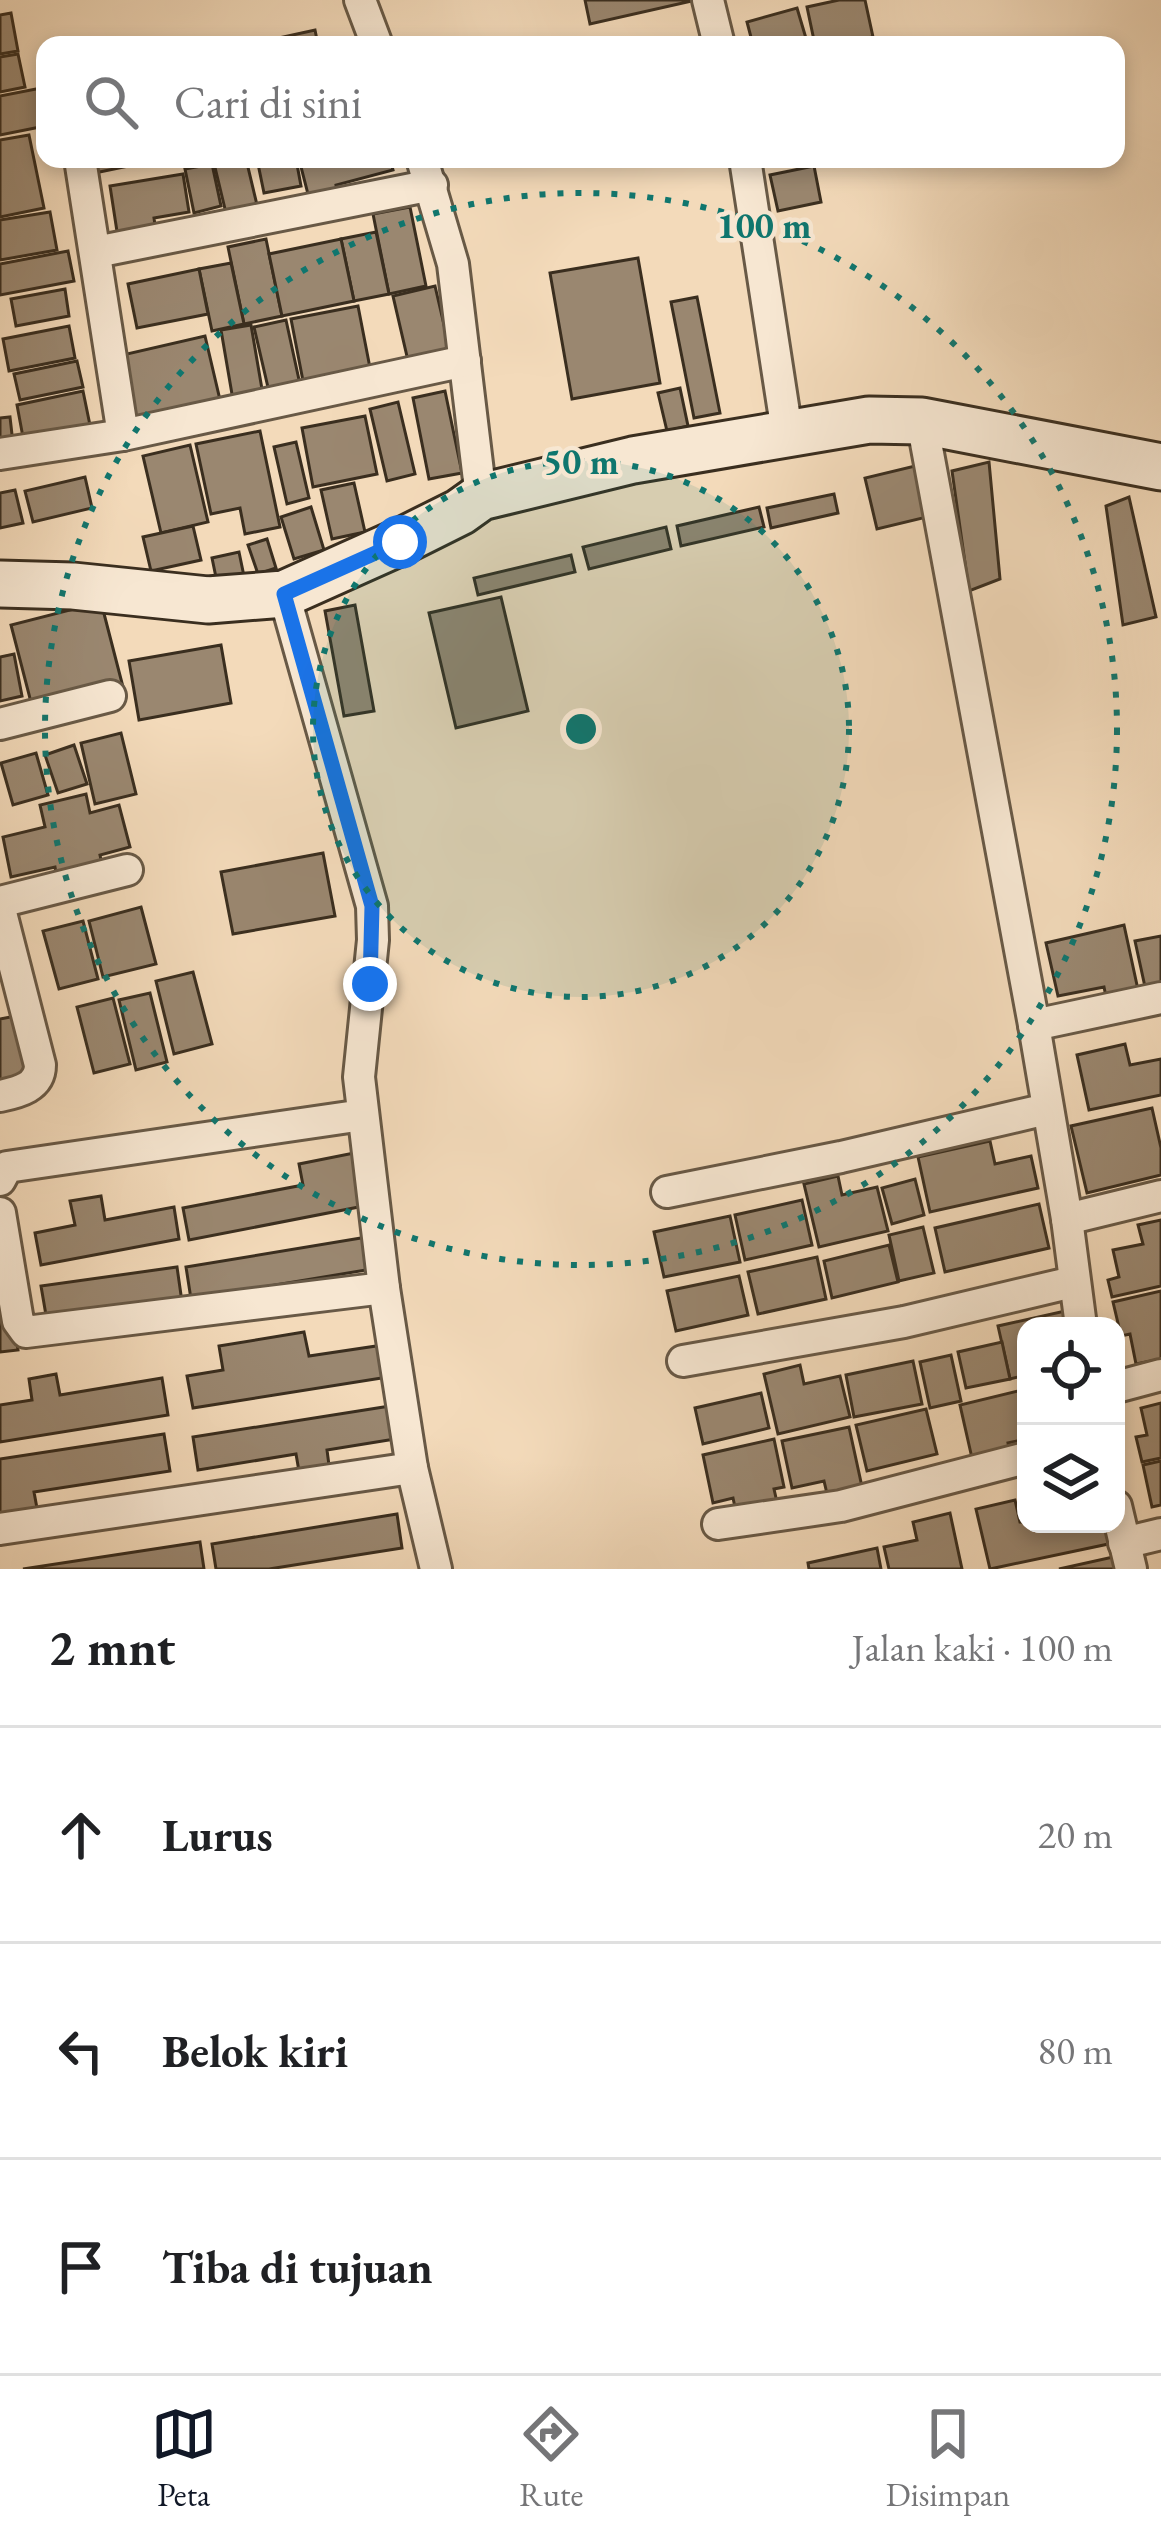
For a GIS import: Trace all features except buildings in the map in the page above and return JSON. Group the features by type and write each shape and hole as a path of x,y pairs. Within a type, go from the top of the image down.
{"street":[{"path":"360,0 374,36"},
{"path":"708,0 717,36"},
{"path":"82,168 123,435"},
{"path":"746,168 787,432"},
{"path":"96,252 427,172 453,264 481,496"},
{"path":"0,454 123,435 465,361"},
{"path":"0,584 73,586 208,600 284,594 400,542 481,496 633,460 869,420 922,421 1161,467"},
{"path":"922,421 1034,1024 1079,1317"},
{"path":"284,594 372,906 374,940 359,1077 412,1468 436,1569"},
{"path":"0,724 110,696"},
{"path":"0,1096 34,1084 40,1065 0,906 127,870"},
{"path":"1034,1024 1161,998"},
{"path":"667,1192 1047,1109"},
{"path":"0,1180 7,1167 363,1115"},
{"path":"1067,1219 1161,1196"},
{"path":"0,1213 18,1321 26,1331 384,1288"},
{"path":"683,1361 904,1322 1073,1282"},
{"path":"1125,1385 1161,1375"},
{"path":"718,1524 841,1506 1017,1460"},
{"path":"0,1529 412,1468"},
{"path":"1127,1556 1161,1534"}],"route":[{"path":"370,984 372,906 284,594 400,542"}]}
